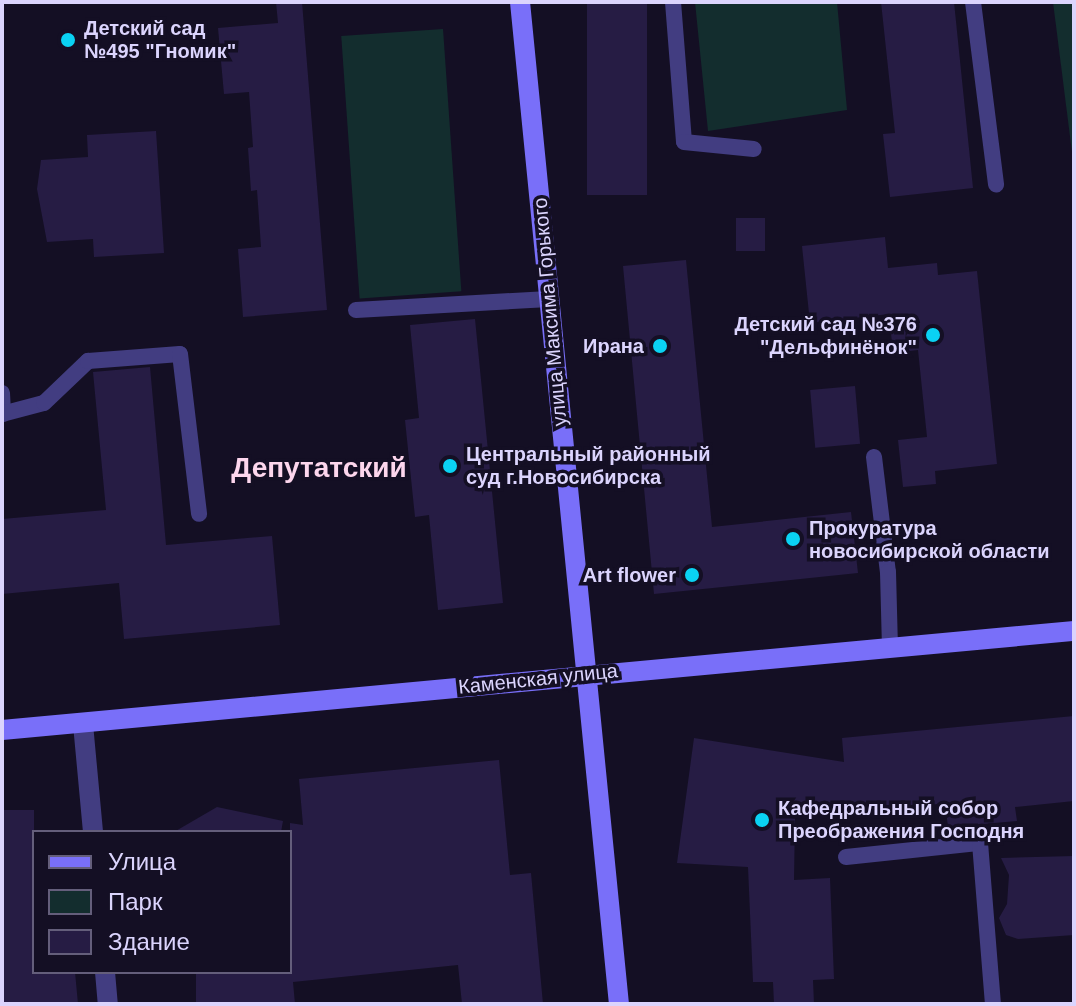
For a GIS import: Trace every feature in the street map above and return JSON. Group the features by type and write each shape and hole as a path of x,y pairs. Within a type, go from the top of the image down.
{"street":[{"name":"улица Максима Горького","path":"520,2 619,1004"},
{"name":"Каменская улица","path":"2,730 1074,631"},
{"path":"83,724 93,830"},
{"path":"105,974 108,1004"}],"lane":[{"path":"673,2 684,142 754,149"},
{"path":"973,2 996,185"},
{"path":"356,310 549,299"},
{"path":"2,393 2,414 44,403 88,361 180,354 199,514"},
{"path":"874,457 888,572 890,646"},
{"path":"846,857 980,843 993,1004"}],"green space":[{"path":"695,2 837,2 847,110 708,131"},
{"path":"1053,2 1074,2 1074,168"},
{"path":"443,29 461,291 360,298 341,36"}],"building":[{"path":"276,2 302,2 327,310 243,317 238,249 261,247 257,190 251,191 248,148 253,147 249,92 224,94 218,28 278,23"},
{"path":"587,2 647,2 647,195 587,195"},
{"path":"881,2 954,2 973,188 890,197 883,134 895,133"},
{"path":"156,131 164,253 94,257 93,239 47,242 37,189 41,160 88,157 87,135"},
{"path":"736,218 765,218 765,251 736,251"},
{"path":"885,237 888,268 937,263 938,275 977,271 997,464 935,471 936,484 903,487 898,440 927,437 918,350 893,353 889,314 810,323 802,246"},
{"path":"686,260 712,527 851,512 858,573 654,594 623,266"},
{"path":"475,319 503,603 438,610 429,515 415,517 405,420 419,418 410,325"},
{"path":"150,367 166,545 272,536 280,625 124,639 119,583 2,594 2,519 106,510 93,372"},
{"path":"855,386 860,444 815,448 810,390"},
{"path":"1074,716 1074,801 1015,807 1017,821 948,827 946,811 938,812 938,804 795,818 794,880 830,878 834,979 813,980 814,1004 774,1004 773,982 753,982 748,867 677,863 694,738 844,762 842,738"},
{"path":"499,760 510,875 531,873 543,1004 462,1004 458,965 293,982 295,1004 196,1004 196,974 292,974 290,823 303,825 299,779"},
{"path":"217,807 283,821 281,830 177,830"},
{"path":"2,810 34,810 32,974 75,974 78,1004 2,1004"},
{"path":"1074,856 1074,935 1018,939 1006,935 999,918 1007,904 1009,875 1001,858"}],"place":[{"name":"Детский сад №495 \"Гномик\"","path":"68,40"},
{"name":"Детский сад №376 \"Дельфинёнок\"","path":"933,335"},
{"name":"Ирана","path":"660,346"},
{"name":"Центральный районный суд г.Новосибирска","path":"450,466"},
{"name":"Прокуратура новосибирской области","path":"793,539"},
{"name":"Art flower","path":"692,575"},
{"name":"Кафедральный собор Преображения Господня","path":"762,820"}],"district":[{"name":"Депутатский","path":"319,468"}]}
